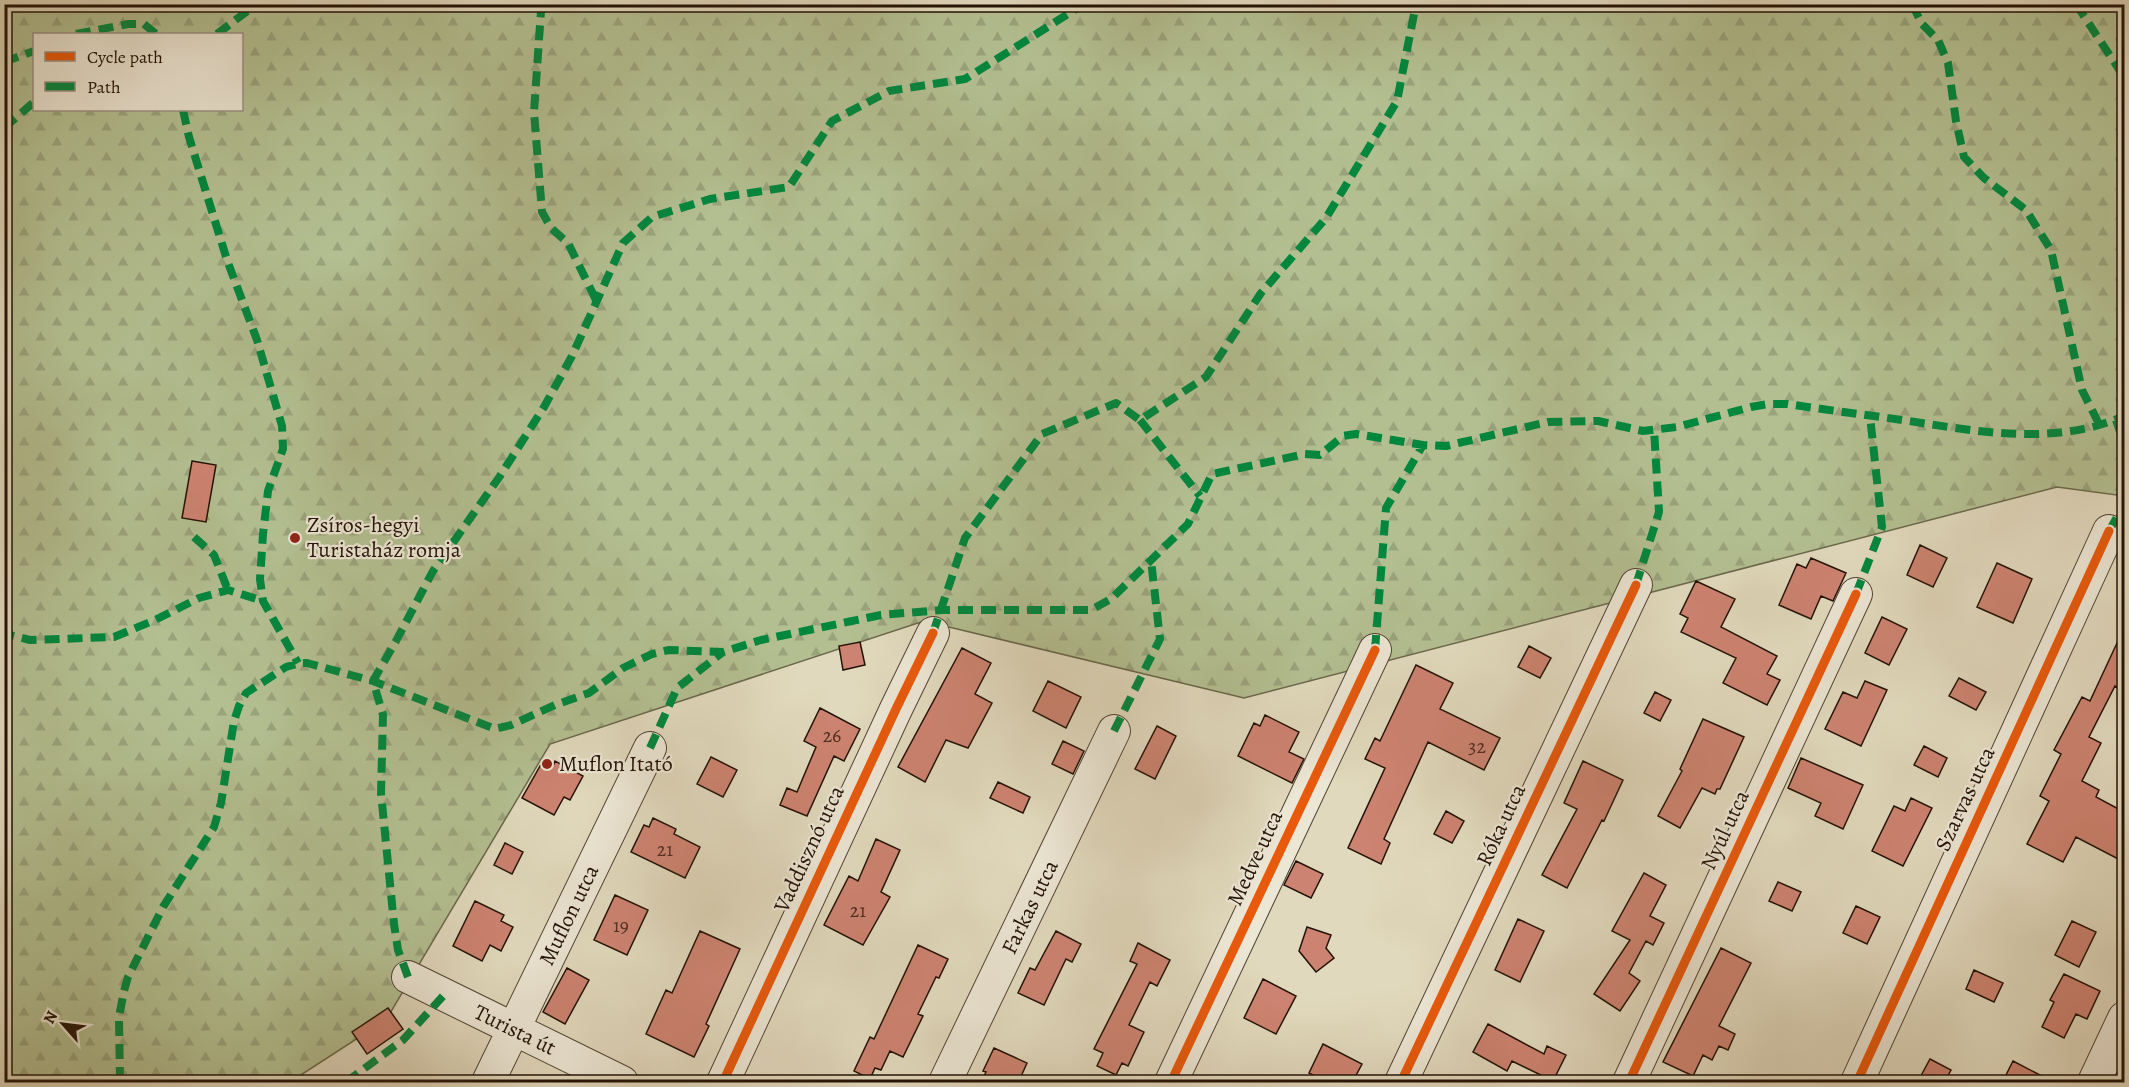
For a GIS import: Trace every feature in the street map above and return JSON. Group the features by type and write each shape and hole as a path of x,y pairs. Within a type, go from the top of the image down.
{"street":[{"name":"Szarvas utca","path":"1857,1083 2109,531"},
{"name":"Róka utca","path":"1401,1083 1636,585"},
{"name":"Nyúl utca","path":"1629,1083 1856,594"},
{"name":"Vaddisznó utca","path":"723,1083 933,633"},
{"name":"Medve utca","path":"1171,1083 1375,650"},
{"name":"Farkas utca","path":"945,1083 1114,731"},
{"name":"Muflon utca","path":"488,1083 650,748"},
{"name":"Turista út","path":"408,977 622,1083"},
{"path":"2094,1083 2124,1018"}],"green space":[{"path":"5,5 2124,5 2124,496 2057,487 1244,698 924,621 550,744 386,1020 290,1082 5,1082"}],"building":[{"path":"192,461 216,465 206,522 182,518"},
{"path":"1920,545 1947,558 1933,587 1907,575"},
{"path":"1811,558 1846,573 1833,601 1821,596 1811,619 1779,605 1797,564 1806,568"},
{"path":"1997,563 2032,579 2013,623 1977,607"},
{"path":"1696,581 1735,599 1721,627 1777,656 1767,674 1780,680 1767,705 1723,683 1736,658 1681,632 1688,618 1680,614"},
{"path":"1882,617 1907,629 1889,665 1865,653"},
{"path":"2124,628 2124,690 2115,686 2089,737 2101,743 2082,781 2099,790 2096,797 2124,812 2124,862 2076,837 2063,862 2027,844 2049,801 2040,796 2061,754 2054,750 2082,697 2090,701"},
{"path":"860,642 865,665 843,670 839,646"},
{"path":"1529,646 1551,658 1540,678 1518,667"},
{"path":"962,648 991,663 975,694 992,703 968,748 946,740 925,782 898,767"},
{"path":"1416,665 1453,683 1440,709 1500,738 1484,770 1428,742 1384,839 1390,843 1381,864 1348,848 1385,768 1365,759 1375,738 1380,741"},
{"path":"1959,678 1986,692 1976,710 1949,696"},
{"path":"1048,681 1081,697 1066,728 1033,711"},
{"path":"1865,681 1887,690 1861,746 1825,729 1843,692 1857,698"},
{"path":"1655,692 1671,700 1660,721 1644,713"},
{"path":"820,708 860,729 844,761 834,756 807,816 780,805 787,788 797,792 816,747 804,741"},
{"path":"1265,715 1299,732 1289,752 1304,759 1292,783 1238,756 1254,723 1260,726"},
{"path":"1703,719 1744,737 1720,789 1717,789 1715,794 1702,788 1680,828 1658,816 1682,771 1680,769"},
{"path":"1157,726 1176,736 1155,779 1135,769"},
{"path":"1063,741 1084,751 1073,774 1052,764"},
{"path":"1924,746 1947,758 1938,777 1914,765"},
{"path":"711,757 737,770 723,797 697,784"},
{"path":"1801,758 1863,785 1843,829 1815,816 1821,803 1788,788"},
{"path":"544,759 554,764 555,761 583,776 570,800 564,797 554,815 522,798"},
{"path":"1583,761 1623,780 1604,821 1602,820 1567,888 1542,875 1577,809 1564,803"},
{"path":"998,782 1030,797 1023,813 990,798"},
{"path":"1911,798 1932,808 1903,866 1872,851 1894,806 1905,811"},
{"path":"1446,811 1464,821 1452,843 1434,834"},
{"path":"653,818 676,829 674,834 700,847 685,878 631,852 644,825 649,827"},
{"path":"876,839 900,850 881,892 890,897 863,945 824,925 849,876 858,881"},
{"path":"505,843 523,852 512,874 494,865"},
{"path":"1296,861 1323,874 1311,898 1284,885"},
{"path":"1644,873 1666,885 1650,916 1664,923 1653,945 1646,941 1629,973 1640,981 1620,1011 1594,994 1630,940 1612,931"},
{"path":"1778,882 1801,892 1792,911 1769,901"},
{"path":"615,895 648,910 627,955 594,940"},
{"path":"475,901 504,915 501,921 513,927 501,951 490,945 482,961 453,946"},
{"path":"1856,906 1880,917 1867,944 1843,933"},
{"path":"1518,919 1544,931 1520,982 1495,970"},
{"path":"2072,921 2096,932 2079,967 2055,955"},
{"path":"1307,927 1331,935 1326,948 1334,958 1316,972 1299,951"},
{"path":"700,931 740,949 706,1024 709,1026 694,1057 646,1034 666,990 672,993"},
{"path":"1056,931 1081,944 1072,962 1066,959 1044,1005 1018,993 1030,968 1035,970"},
{"path":"1138,943 1170,960 1157,986 1150,982 1129,1025 1144,1032 1128,1066 1122,1063 1116,1075 1097,1066 1103,1053 1094,1049 1137,964 1130,961"},
{"path":"918,945 948,959 939,978 936,977 918,1014 923,1016 903,1057 890,1051 881,1070 875,1068 870,1079 854,1071 870,1037 874,1039"},
{"path":"1721,948 1751,963 1719,1026 1735,1034 1728,1050 1719,1046 1712,1060 1703,1055 1693,1076 1663,1062"},
{"path":"567,968 589,980 565,1024 543,1012"},
{"path":"1974,970 2003,983 1994,1002 1966,989"},
{"path":"2064,974 2100,991 2087,1019 2076,1014 2064,1038 2042,1027 2054,1002 2050,1000"},
{"path":"1263,979 1296,996 1276,1034 1244,1018"},
{"path":"388,1008 403,1029 367,1054 352,1032"},
{"path":"1488,1024 1544,1054 1547,1046 1566,1055 1553,1081 1512,1061 1507,1071 1473,1052"},
{"path":"1323,1044 1362,1064 1352,1083 1327,1083 1309,1073"},
{"path":"994,1048 1027,1063 1018,1083 981,1083 986,1072 983,1071"},
{"path":"1930,1059 1951,1070 1944,1083 1917,1083"},
{"path":"2013,1061 2055,1083 2002,1083"}],"marked path":[{"path":"218,33 250,9 252,4"},
{"path":"546,4 541,11 534,112 542,212 551,228 568,243 596,300"},
{"path":"408,977 398,950 394,924 381,793 383,715 373,681 433,571 500,476 544,407 572,356 623,243 652,217 710,199 789,187 832,121 889,91 965,79 1084,4"},
{"path":"933,633 965,538 1042,434 1116,403 1140,420 1206,377 1261,293 1326,218 1397,101 1416,4"},
{"path":"1912,4 1922,24 1938,40 1948,63 1956,121 1964,157 1984,178 2026,210 2051,250 2082,390 2100,426"},
{"path":"2076,4 2124,77"},
{"path":"81,33 128,24 144,24 155,33"},
{"path":"4,62 33,51"},
{"path":"4,128 33,103"},
{"path":"183,111 227,260 257,340 282,426 283,449 268,491 260,579 263,601 298,663"},
{"path":"120,1082 119,1017 128,977 163,907 214,827 221,803 234,721 239,706 246,693 286,667 307,663 373,681 495,729 511,725 555,705 589,693 623,668 652,654 669,650 723,652 761,640 881,615 942,610 1091,610 1111,599 1188,524 1212,474 1305,454 1320,455 1343,436 1356,434 1423,445 1446,446 1548,422 1598,421 1643,431 1677,427 1768,404 1787,404 1963,429 2018,434 2072,431 2124,416"},
{"path":"1856,594 1882,527 1870,416"},
{"path":"1140,420 1200,496"},
{"path":"2116,420 2124,443"},
{"path":"1636,585 1659,512 1654,429"},
{"path":"1375,650 1386,508 1423,445"},
{"path":"2109,531 2124,505"},
{"path":"194,537 214,555 228,590"},
{"path":"1114,731 1160,639 1151,560"},
{"path":"4,626 10,635 30,640 114,637 199,598 228,590 263,601"},
{"path":"650,748 677,688 723,652"},
{"path":"346,1082 403,1040 444,995"}],"cycle path":[{"path":"1857,1082 2109,531"},
{"path":"1401,1082 1636,585"},
{"path":"1629,1082 1856,594"},
{"path":"723,1082 933,633"},
{"path":"1171,1082 1375,650"}],"place":[{"name":"Zsíros-hegyi Turistaház romja","path":"295,538"},
{"name":"Muflon Itató","path":"547,764"}]}
